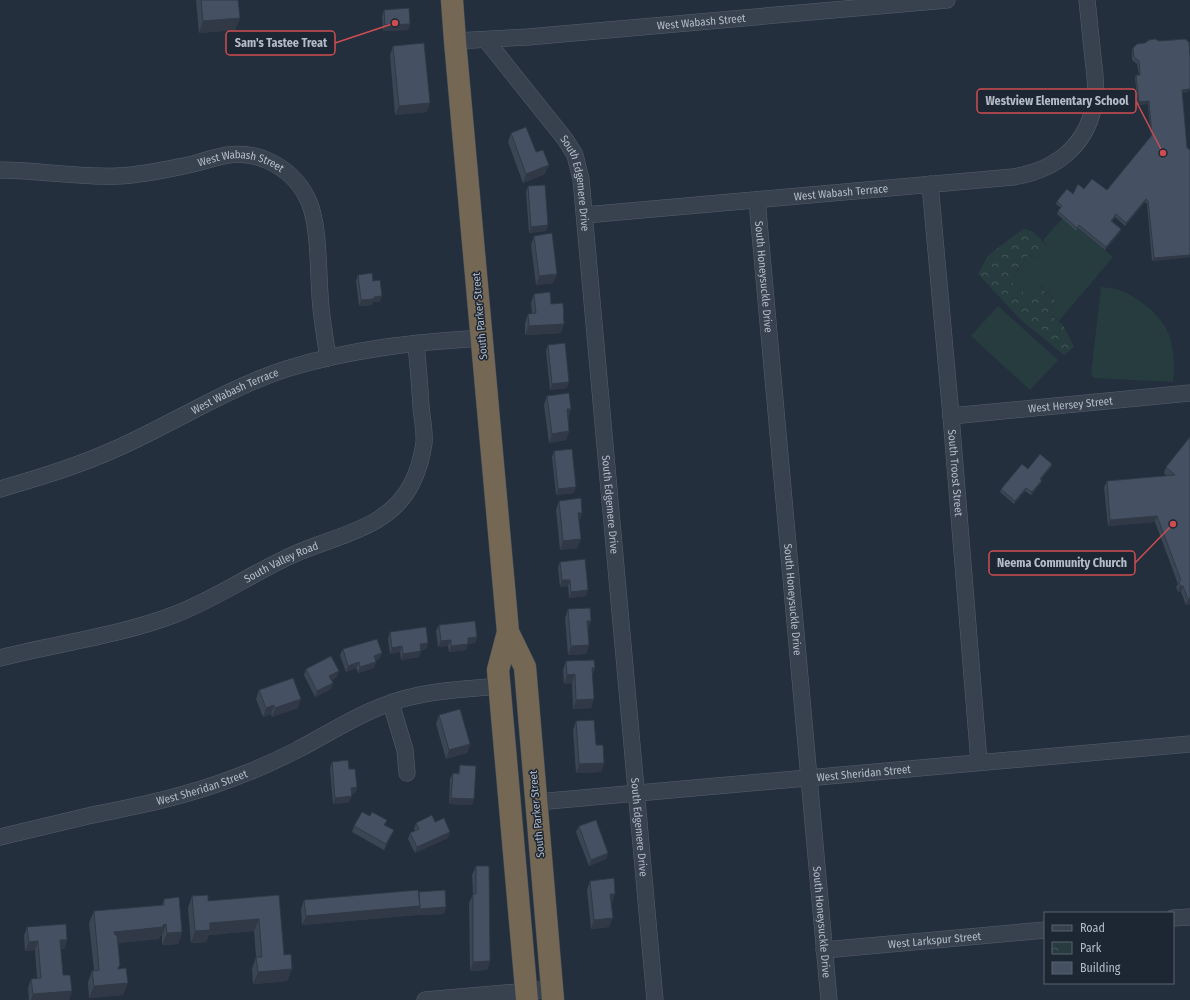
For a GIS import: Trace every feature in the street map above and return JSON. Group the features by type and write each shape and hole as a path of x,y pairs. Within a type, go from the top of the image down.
{"highway":[{"name":"South Parker Street","path":"452,0 508,632 498,670 527,996"},
{"name":"South Parker Street","path":"508,632 525,667 553,995"}],"street":[{"name":"West Wabash Street","path":"455,41 486,40 947,0"},
{"name":"West Wabash Terrace","path":"584,215 930,184 1028,174 1046,168 1066,156 1077,143 1088,125 1092,113 1096,91 1087,0"},
{"name":"South Edgemere Drive","path":"486,40 565,139 575,154 581,178 655,1000"},
{"name":"West Wabash Street","path":"0,170 18,170 80,176 117,176 148,173 229,155 243,155 262,158 274,164 291,176 304,192 314,216 320,297 328,358"},
{"name":"South Troost Street","path":"930,184 951,416 979,762"},
{"name":"South Honeysuckle Drive","path":"757,200 810,778 824,950 830,1000"},
{"name":"West Wabash Terrace","path":"0,489 39,478 118,448 157,430 214,399 248,383 286,369 377,347 482,338"},
{"name":"South Valley Road","path":"0,658 108,634 144,625 176,614 226,591 279,561 330,540 357,531 383,517 403,498 412,484 420,464 424,442 416,344"},
{"name":"West Hersey Street","path":"951,416 1190,393"},
{"name":"West Sheridan Street","path":"0,837 193,792 264,766 295,751 360,715 414,696 442,691 499,686"},
{"path":"391,703 405,750 408,773"},
{"name":"West Sheridan Street","path":"536,802 1190,744"},
{"path":"1174,918 1190,917"},
{"name":"West Larkspur Street","path":"824,950 1044,930"},
{"path":"425,1000 553,995"}],"green space":[{"path":"1062,219 1076,231 1078,228 1113,257 1059,321 1048,313 1057,302 1040,286 1029,297 1011,281 1029,255 1035,260 1047,246 1043,240"},
{"path":"1023,229 1027,229 1034,233 1047,246 1035,260 1029,255 1018,269 1015,277 1039,286 1057,302 1048,313 1063,325 1074,347 1064,355 1021,320 978,274 991,253"},
{"path":"1101,287 1123,291 1137,299 1151,310 1162,322 1171,341 1174,362 1173,382 1094,378 1091,374"},
{"path":"998,306 1058,360 1030,390 971,336"}],"building":[{"path":"201,0 238,0 240,18 203,21"},
{"path":"409,8 410,24 385,25 384,10"},
{"path":"1155,39 1159,41 1185,39 1189,42 1190,89 1182,90 1187,148 1190,150 1190,255 1154,258 1148,201 1146,199 1126,223 1116,214 1111,221 1121,229 1106,247 1079,225 1077,228 1058,211 1062,206 1057,201 1067,189 1073,194 1078,184 1084,189 1092,179 1107,190 1152,135 1149,101 1139,102 1136,75 1140,75 1139,61 1134,57 1133,48 1137,44"},
{"path":"424,43 430,103 399,106 393,46"},
{"path":"526,127 536,152 543,150 549,165 526,174 511,133"},
{"path":"545,185 548,225 531,227 528,186"},
{"path":"552,233 557,274 539,276 534,236"},
{"path":"372,273 373,281 380,280 382,296 374,297 374,299 361,300 358,275"},
{"path":"550,292 551,304 563,303 564,324 529,326 528,314 536,313 534,294"},
{"path":"565,343 569,382 552,384 548,345"},
{"path":"569,393 571,409 567,409 569,431 552,434 547,396"},
{"path":"1190,437 1190,599 1188,599 1183,586 1180,586 1179,581 1181,580 1157,516 1110,520 1107,481 1175,475 1166,467"},
{"path":"572,449 576,487 558,489 554,451"},
{"path":"1040,454 1052,464 1032,492 1026,488 1015,501 1001,489 1022,464 1028,469"},
{"path":"581,498 582,513 578,513 581,539 563,541 559,501"},
{"path":"585,559 588,590 571,592 570,580 562,580 560,562"},
{"path":"590,608 591,621 587,621 589,645 571,646 568,609"},
{"path":"475,621 477,637 468,638 468,644 451,646 451,640 441,641 439,625"},
{"path":"426,627 428,643 420,644 421,651 403,654 402,646 392,648 390,632"},
{"path":"377,639 382,653 374,656 376,662 360,667 359,662 348,666 343,649"},
{"path":"331,656 339,671 329,676 333,683 317,691 306,669"},
{"path":"594,660 595,668 592,668 594,699 576,700 575,674 567,675 566,661"},
{"path":"293,678 301,699 275,708 274,705 266,708 259,690"},
{"path":"460,709 470,744 449,750 439,715"},
{"path":"594,720 596,745 603,745 604,763 579,764 576,721"},
{"path":"348,760 349,769 355,769 357,787 351,788 352,796 335,798 332,762"},
{"path":"460,765 476,766 474,799 451,798 453,773 459,774"},
{"path":"362,812 370,816 372,812 387,820 384,825 394,830 386,844 354,826"},
{"path":"432,815 435,822 444,818 450,832 417,847 410,833 419,829 416,823"},
{"path":"596,820 608,853 591,860 579,826"},
{"path":"476,866 489,866 490,961 473,962 473,894 476,894"},
{"path":"614,878 615,894 610,894 613,918 594,920 590,881"},
{"path":"418,890 420,906 306,916 304,900"},
{"path":"445,890 446,907 420,909 419,892"},
{"path":"208,895 208,901 279,895 284,955 291,954 292,969 258,972 256,957 262,957 259,919 210,923 210,930 195,931 192,896"},
{"path":"179,897 182,932 167,933 166,924 163,925 163,927 114,932 115,935 117,935 120,966 118,969 126,968 128,983 94,986 92,971 99,970 94,911 164,905 164,899"},
{"path":"66,924 67,940 60,940 63,975 70,975 72,991 33,994 31,979 41,978 38,941 29,942 27,927"}],"place":[{"name":"Sam's Tastee Treat","path":"395,23"},
{"name":"Westview Elementary School","path":"1163,153"},
{"name":"Neema Community Church","path":"1173,524"}]}
